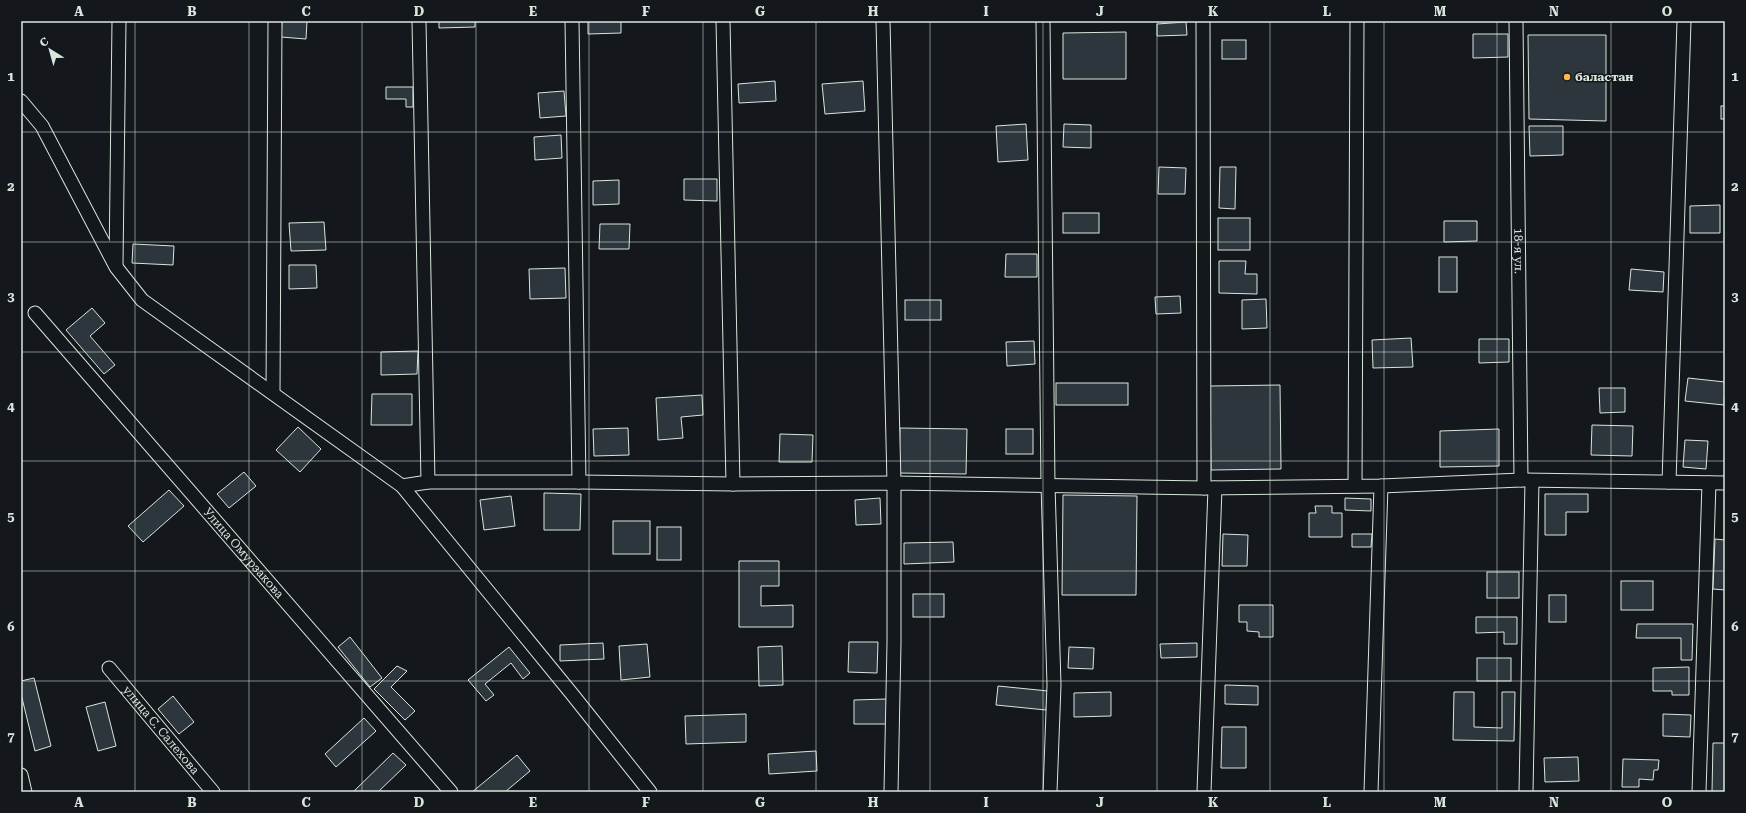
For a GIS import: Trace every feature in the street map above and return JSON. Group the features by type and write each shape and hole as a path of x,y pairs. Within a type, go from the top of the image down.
{"street":[{"path":"116,267 119,21"},
{"path":"273,393 275,21"},
{"path":"419,21 428,482"},
{"path":"572,21 580,482"},
{"path":"723,21 734,484"},
{"path":"883,21 894,483 894,643 891,792"},
{"path":"1043,21 1048,485 1054,685 1050,792"},
{"path":"1203,21 1209,488 1204,792"},
{"path":"1355,486 1357,21"},
{"name":"18-я ул.","path":"1516,21 1527,481 1526,792"},
{"path":"1669,482 1684,21"},
{"path":"21,101 42,126 116,267 142,300 402,486 650,792"},
{"name":"Улица Омурзакова","path":"35,314 451,792"},
{"path":"402,486 428,482 734,484 894,483 1209,488 1381,486 1527,481 1725,483"},
{"path":"1699,792 1709,483"},
{"path":"1371,792 1381,486"},
{"name":"улица С. Салехова","path":"109,668 212,792"},
{"path":"21,775 25,792"}],"building":[{"path":"282,21 307,21 306,39 281,37"},
{"path":"439,21 475,21 475,27 439,28"},
{"path":"588,21 621,21 621,33 588,34"},
{"path":"1186,22 1187,35 1157,36 1157,24"},
{"path":"1126,32 1126,79 1063,79 1063,33"},
{"path":"1473,34 1508,34 1508,57 1473,58"},
{"name":"баластан","path":"1528,35 1606,35 1606,121 1529,119"},
{"path":"1222,40 1246,40 1246,59 1222,59"},
{"path":"775,81 776,101 739,103 738,84"},
{"path":"863,81 865,111 825,114 822,84"},
{"path":"386,87 413,87 413,107 406,107 406,99 386,99"},
{"path":"564,91 566,116 540,118 538,93"},
{"path":"1721,106 1725,106 1725,119 1721,119"},
{"path":"1026,124 1028,160 998,162 996,126"},
{"path":"1064,124 1091,125 1091,148 1063,147"},
{"path":"1529,126 1563,126 1563,155 1530,156"},
{"path":"561,135 562,158 535,160 534,137"},
{"path":"1159,167 1186,168 1185,194 1158,194"},
{"path":"1220,167 1236,167 1235,209 1219,208"},
{"path":"684,179 717,179 717,201 684,200"},
{"path":"619,180 619,204 593,205 593,181"},
{"path":"1720,205 1720,233 1690,233 1690,206"},
{"path":"1063,213 1099,213 1099,233 1063,233"},
{"path":"1218,218 1250,218 1250,250 1218,250"},
{"path":"1444,221 1477,221 1477,241 1444,242"},
{"path":"324,222 326,250 291,251 289,223"},
{"path":"600,224 630,224 629,249 599,249"},
{"path":"133,244 174,246 173,265 132,263"},
{"path":"1006,254 1037,254 1037,277 1005,277"},
{"path":"1439,257 1457,257 1457,292 1439,292"},
{"path":"1219,261 1246,261 1245,274 1257,274 1257,294 1219,293"},
{"path":"289,265 316,265 317,288 289,289"},
{"path":"565,268 566,298 530,299 529,269"},
{"path":"1631,269 1664,272 1663,292 1629,290"},
{"path":"1180,296 1181,313 1156,314 1155,297"},
{"path":"1266,299 1267,328 1242,329 1242,300"},
{"path":"905,300 941,300 941,320 905,320"},
{"path":"92,308 105,323 90,336 115,365 104,374 66,330"},
{"path":"1411,338 1413,367 1373,368 1372,340"},
{"path":"1479,339 1509,339 1509,362 1479,363"},
{"path":"1034,341 1035,364 1007,366 1006,342"},
{"path":"418,351 417,374 381,375 381,352"},
{"path":"1688,378 1725,382 1724,405 1685,401"},
{"path":"1056,383 1128,383 1128,405 1056,405"},
{"path":"1280,385 1281,469 1211,470 1210,386"},
{"path":"1599,388 1625,388 1625,412 1600,413"},
{"path":"372,394 412,394 412,425 371,425"},
{"path":"702,395 703,415 681,417 683,438 658,440 656,398"},
{"path":"1592,425 1633,426 1632,456 1591,455"},
{"path":"298,427 321,449 300,472 276,450"},
{"path":"628,428 629,455 594,456 593,429"},
{"path":"900,428 967,429 966,474 899,473"},
{"path":"1006,429 1033,429 1033,454 1006,454"},
{"path":"1499,429 1499,466 1440,467 1440,431"},
{"path":"780,434 813,435 812,462 779,462"},
{"path":"1685,440 1708,441 1706,469 1683,467"},
{"path":"244,472 256,486 229,508 217,494"},
{"path":"169,490 184,506 143,542 128,526"},
{"path":"544,493 581,494 580,530 544,530"},
{"path":"1545,494 1588,494 1588,512 1566,512 1566,535 1545,535"},
{"path":"1063,495 1137,496 1136,595 1062,595"},
{"path":"511,496 515,526 484,530 480,500"},
{"path":"880,498 881,524 856,525 855,500"},
{"path":"1345,498 1371,499 1371,511 1345,510"},
{"path":"1315,506 1332,506 1332,513 1342,513 1342,537 1309,537 1309,513 1316,513"},
{"path":"613,521 650,521 650,554 613,554"},
{"path":"657,527 681,527 681,560 657,560"},
{"path":"1223,534 1248,535 1247,566 1222,566"},
{"path":"1352,534 1372,534 1371,547 1352,547"},
{"path":"1715,539 1725,540 1725,590 1713,589"},
{"path":"953,542 954,562 904,564 904,543"},
{"path":"739,561 779,561 779,586 761,586 761,606 793,605 793,627 739,627"},
{"path":"1487,572 1519,572 1519,598 1487,598"},
{"path":"1621,581 1653,581 1653,610 1621,610"},
{"path":"913,594 944,594 944,617 913,617"},
{"path":"1549,595 1566,595 1566,622 1549,622"},
{"path":"1239,605 1273,605 1273,637 1259,637 1259,632 1247,631 1247,622 1239,622"},
{"path":"1476,617 1517,617 1517,644 1504,644 1504,632 1476,633"},
{"path":"1637,624 1693,624 1692,660 1681,660 1681,638 1636,638"},
{"path":"350,637 382,678 370,687 338,647"},
{"path":"849,642 878,642 877,673 848,672"},
{"path":"603,643 604,659 560,661 560,645"},
{"path":"1197,643 1197,657 1161,658 1160,644"},
{"path":"647,644 650,677 621,680 619,646"},
{"path":"782,646 783,685 759,686 758,647"},
{"path":"509,647 530,673 523,679 511,663 485,684 494,695 486,701 468,680"},
{"path":"1069,647 1094,648 1093,669 1068,668"},
{"path":"1477,658 1511,658 1511,681 1477,681"},
{"path":"397,666 407,671 391,687 415,711 405,720 374,689"},
{"path":"1689,667 1689,695 1672,695 1672,691 1653,691 1653,668"},
{"path":"34,678 51,746 35,751 21,694 21,681"},
{"path":"1225,685 1258,686 1258,705 1225,704"},
{"path":"998,686 1048,691 1046,710 996,705"},
{"path":"1111,692 1111,716 1074,717 1074,693"},
{"path":"1454,692 1474,692 1474,727 1502,728 1502,692 1515,692 1514,741 1453,740"},
{"path":"173,696 194,722 179,734 158,709"},
{"path":"887,699 887,724 854,724 854,700"},
{"path":"105,702 116,746 98,751 86,707"},
{"path":"746,714 746,742 686,744 685,716"},
{"path":"1663,714 1691,715 1690,737 1663,736"},
{"path":"364,718 376,731 336,767 325,754"},
{"path":"1222,727 1246,727 1246,768 1221,768"},
{"path":"1713,743 1725,743 1725,792 1712,792"},
{"path":"816,751 817,771 769,774 768,754"},
{"path":"393,753 406,765 378,792 353,792"},
{"path":"517,755 530,771 505,792 472,792"},
{"path":"1578,757 1579,781 1545,782 1544,758"},
{"path":"1623,759 1659,760 1658,770 1654,770 1653,780 1639,779 1639,787 1622,787"}],"place":[{"name":"баластан","path":"1567,77"}]}
